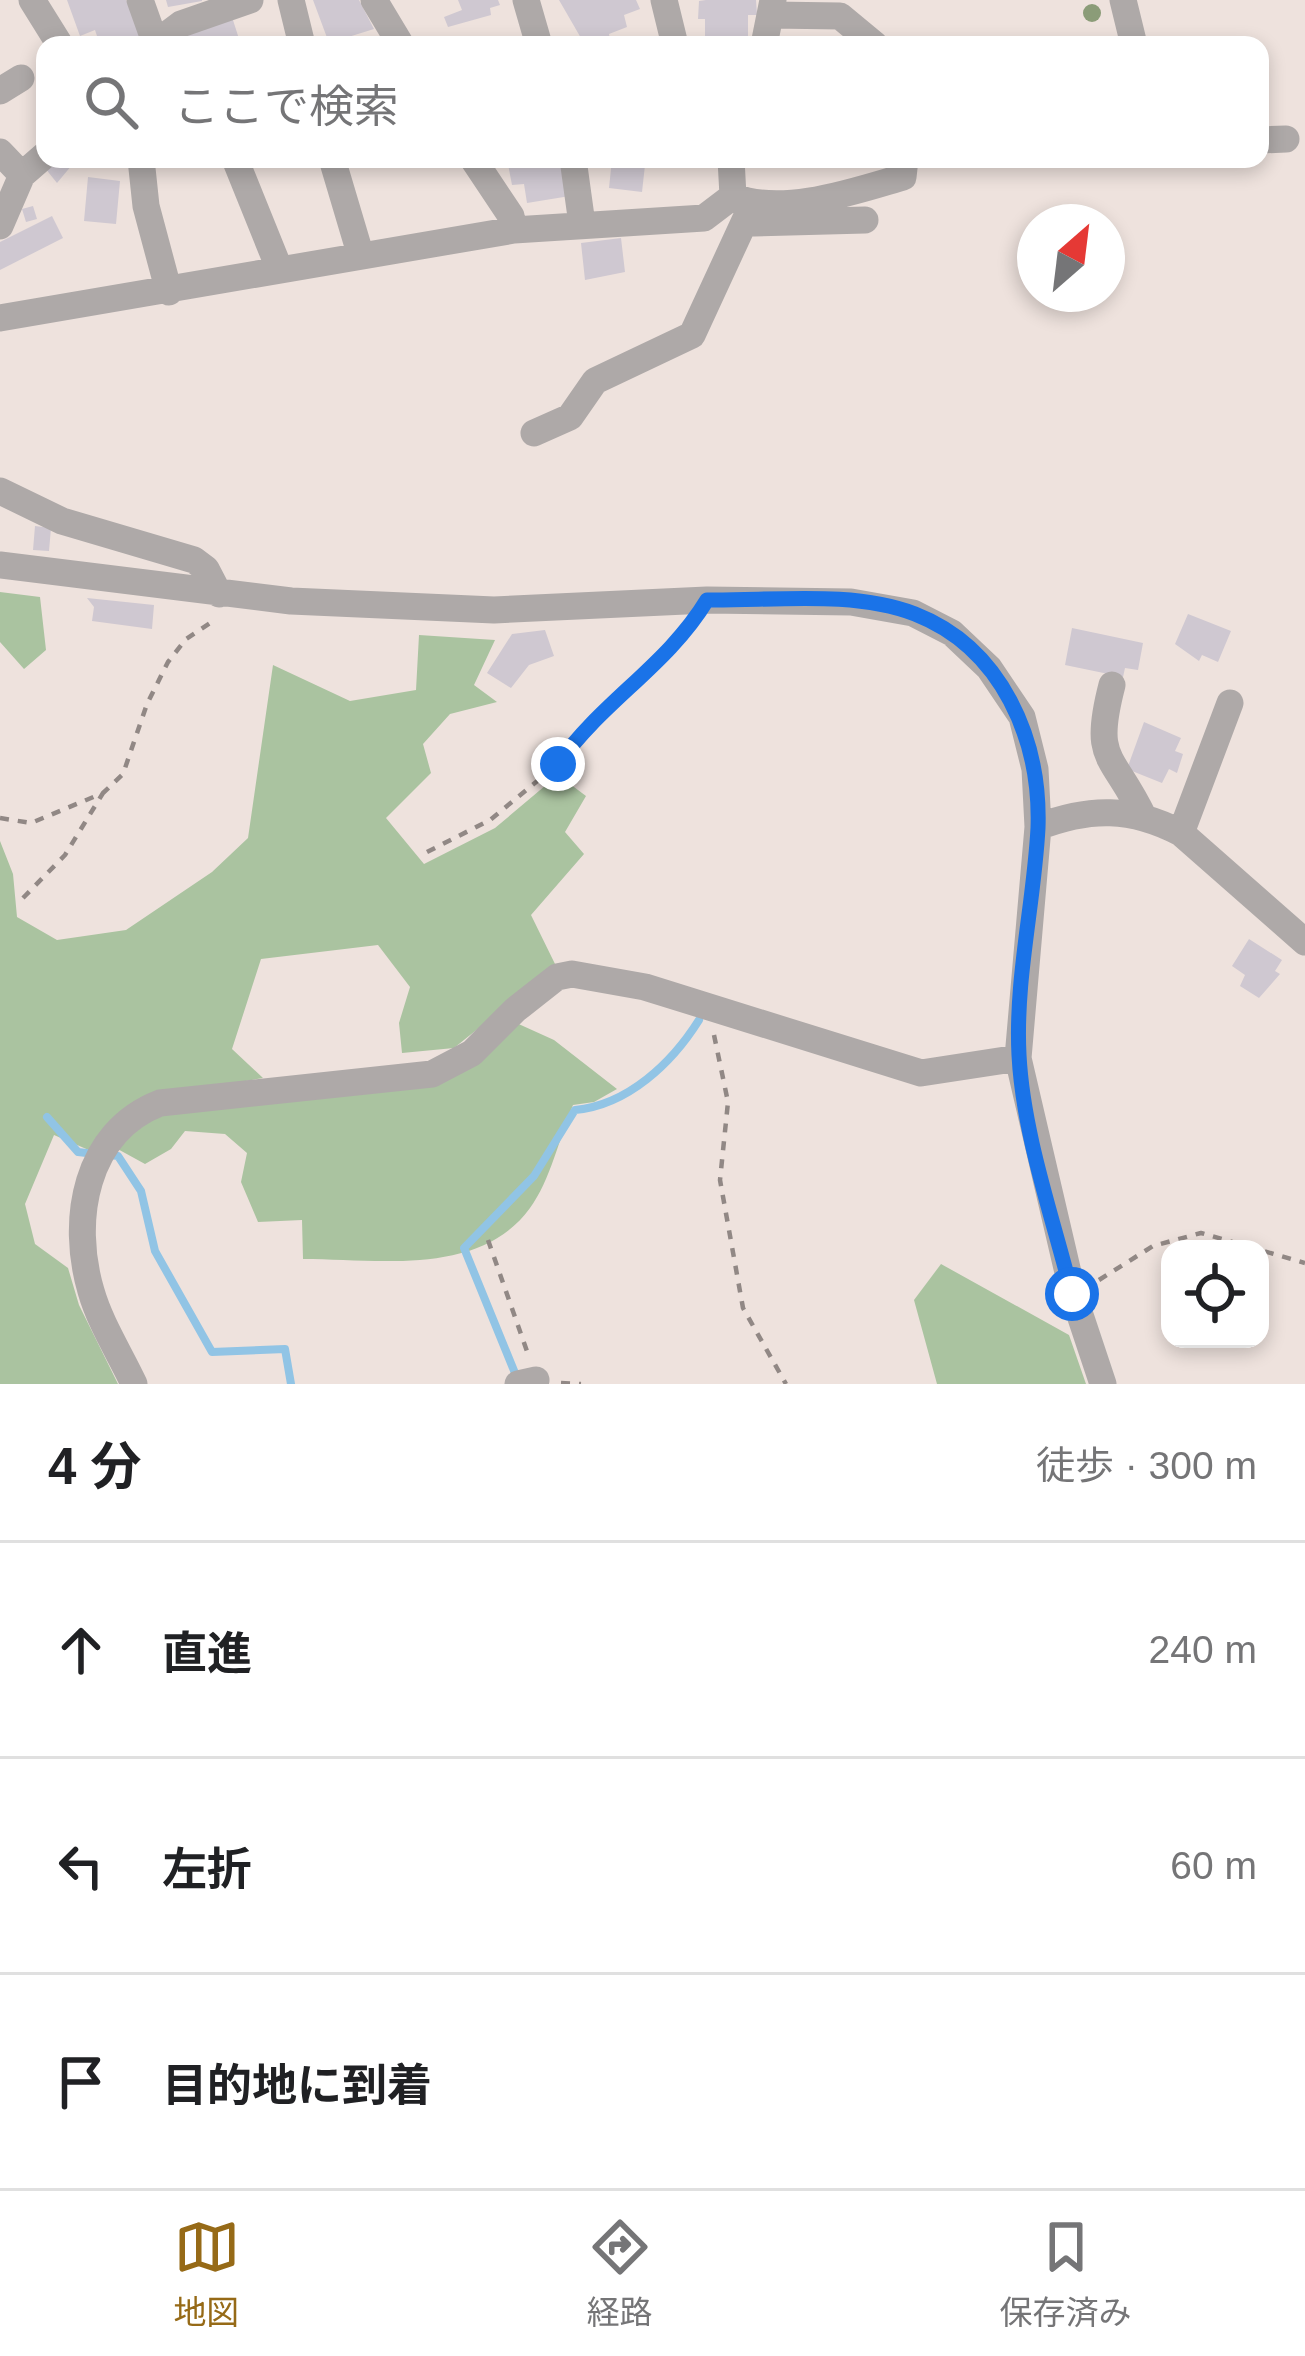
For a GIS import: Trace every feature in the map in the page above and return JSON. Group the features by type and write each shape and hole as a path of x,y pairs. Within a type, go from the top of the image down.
{"street":[{"path":"32,0 54,36"},
{"path":"140,0 160,36"},
{"path":"174,36 250,0"},
{"path":"291,0 300,36"},
{"path":"374,0 396,36"},
{"path":"526,0 536,36"},
{"path":"664,0 674,36"},
{"path":"1123,0 1132,36"},
{"path":"772,8 840,16 864,36"},
{"path":"0,152 22,175"},
{"path":"0,226 22,175 36,163"},
{"path":"142,168 146,206 169,292"},
{"path":"239,168 279,268"},
{"path":"335,168 360,254"},
{"path":"479,168 511,216 514,230"},
{"path":"574,168 582,224"},
{"path":"732,168 742,205 754,224 866,220"},
{"path":"0,318 514,230 704,218 742,205 878,184 903,177 904,168"},
{"path":"535,434 570,417 595,381 692,335 742,205"},
{"path":"0,491 62,521 194,560 223,594"},
{"path":"0,565 223,594 494,610 707,600 851,602 913,613 952,634 989,668 1022,717 1035,769 1038,827 1018,1058 1072,1294 1103,1384"},
{"path":"1112,685 1100,731 1103,753 1143,816"},
{"path":"1180,832 1230,703"},
{"path":"1038,827 1095,811 1143,816 1180,832 1305,942"},
{"path":"134,1384 91,1293 82,1226 90,1178 104,1145 128,1117 160,1103 449,1068 557,977 572,974 616,979 921,1073 1018,1058"}],"path":[{"path":"23,898 65,855 103,794 124,774 147,704 168,662 186,639 227,615 223,594"},
{"path":"427,852 490,820 558,764 583,729 682,640 707,600"},
{"path":"0,818 32,823 103,794"},
{"path":"721,1012 712,1039 728,1102 720,1180 725,1213 742,1308 786,1384"},
{"path":"1072,1294 1153,1246 1201,1233 1305,1263"},
{"path":"488,1240 529,1382"}],"green space":[{"path":"0,592 40,597 46,650 24,669 0,642"},
{"path":"419,635 495,640 474,685 497,702 450,714 423,744 431,773 386,818 424,864 495,828 558,775 586,796 565,832 584,854 531,915 556,966 454,1048 402,1053 399,1023 410,987 378,945 261,959 232,1049 263,1078 142,1099 91,1151 54,1135 25,1204 35,1244 68,1268 79,1305 118,1384 0,1384 0,841 13,874 17,917 57,940 126,930 212,872 248,838 273,665 350,701 416,690"},
{"path":"512,1021 554,1040 617,1089 594,1102 573,1105 543,1185 509,1230 456,1254 394,1261 303,1259 302,1220 258,1222 241,1182 247,1153 225,1134 185,1131 171,1149 145,1164 114,1147 169,1107 390,1084"},
{"path":"941,1264 1069,1335 1086,1384 937,1384 914,1300"}],"building":[{"path":"67,0 126,0 147,36 97,36 95,30 80,36"},
{"path":"166,0 202,0 202,1 168,7"},
{"path":"313,0 359,0 374,29 352,36 326,36"},
{"path":"458,0 498,0 500,5 490,8 491,15 448,27 444,17 462,10"},
{"path":"559,0 636,0 640,9 624,15 627,27 609,36 580,36"},
{"path":"756,0 757,15 748,15 748,36 705,36 705,19 698,19 699,1"},
{"path":"232,17 238,36 182,36"},
{"path":"45,168 70,168 57,183"},
{"path":"509,168 565,168 570,196 527,203 524,184 512,185"},
{"path":"611,168 645,168 642,192 609,188"},
{"path":"88,177 120,181 116,224 84,221"},
{"path":"33,206 37,219 26,222 22,209"},
{"path":"52,216 63,238 0,270 0,242"},
{"path":"621,238 625,272 585,280 581,243"},
{"path":"35,526 51,528 49,551 33,550"},
{"path":"87,598 154,605 152,629 92,621 94,607"},
{"path":"1188,614 1231,631 1218,662 1202,655 1199,661 1175,644"},
{"path":"1072,628 1143,643 1138,670 1125,668 1123,677 1065,665"},
{"path":"545,630 554,656 529,665 511,688 487,673 512,634"},
{"path":"1144,722 1181,738 1175,751 1183,754 1177,773 1169,769 1162,783 1127,769"},
{"path":"1249,939 1282,960 1275,971 1280,974 1259,998 1240,986 1245,975 1232,966"}],"waterway":[{"path":"517,1378 464,1248 534,1176 575,1110 613,1100 647,1079 676,1052 699,1020"},
{"path":"47,1117 78,1152 95,1154"},
{"path":"110,1155 118,1156 141,1191 155,1251 212,1352 285,1349 291,1384"}],"route":[{"path":"558,764 583,729 682,640 707,600 851,602 913,613 952,634 989,668 1022,717 1035,769 1038,827 1018,1058 1072,1294"}]}
